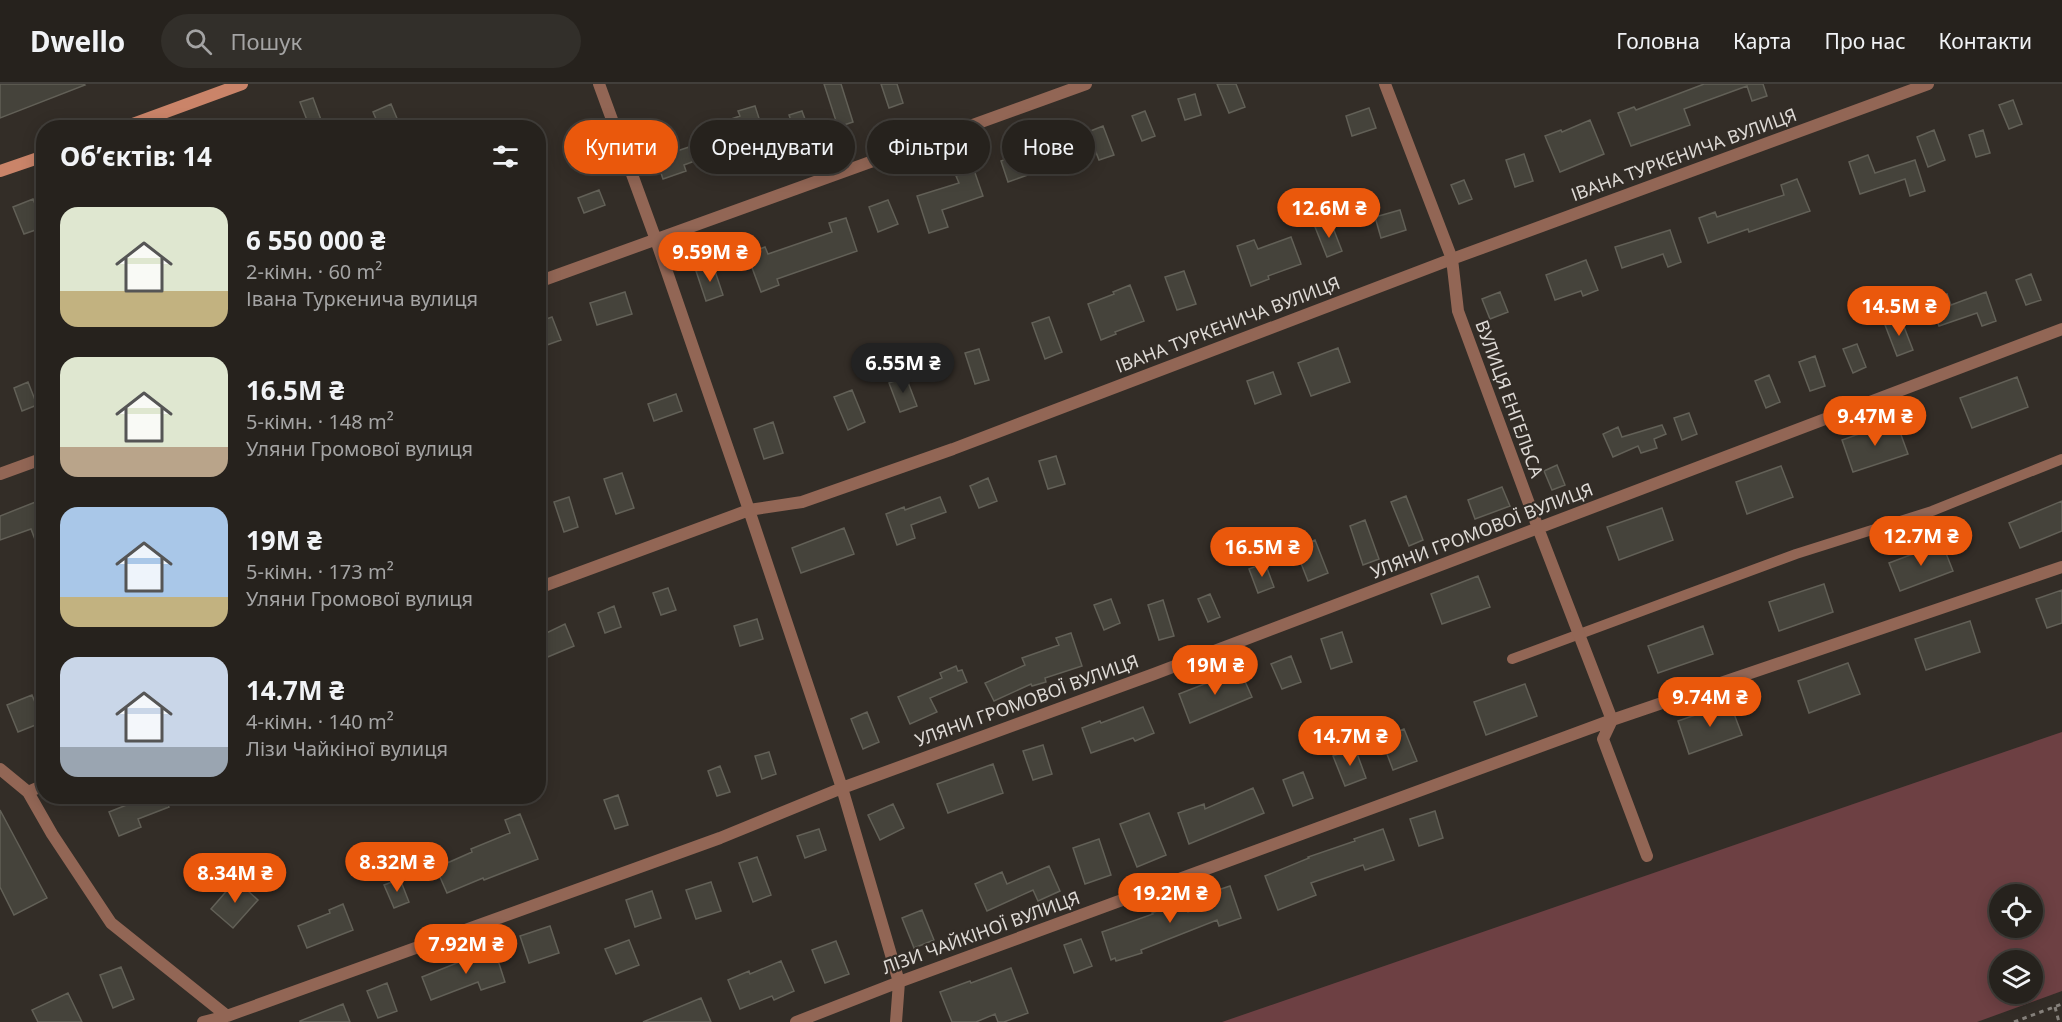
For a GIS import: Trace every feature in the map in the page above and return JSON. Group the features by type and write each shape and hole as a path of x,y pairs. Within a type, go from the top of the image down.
{"street":[{"path":"144,120 242,84"},
{"path":"599,84 750,510 842,788 899,982 896,1022"},
{"path":"546,279 1086,84"},
{"name":"ВУЛИЦЯ ЕНГЕЛЬСА","path":"1385,84 1452,259 1458,311 1612,720"},
{"name":"ІВАНА ТУРКЕНИЧА ВУЛИЦЯ","path":"546,585 750,510 802,502 953,449 1452,259 1928,84"},
{"path":"0,171 36,159"},
{"name":"УЛЯНИ ГРОМОВОЇ ВУЛИЦЯ","path":"203,1022 226,1016 720,838 842,788 1165,670 2062,329"},
{"path":"0,474 36,461"},
{"name":"ЛІЗИ ЧАЙКІНОЇ ВУЛИЦЯ","path":"796,1022 1612,720 2062,567"},
{"path":"1612,720 1603,739 1647,856"},
{"path":"0,769 28,792 52,834 111,923 226,1016"},
{"path":"28,792 36,788"}],"lane":[{"path":"1512,659 1796,555 1932,511 2062,459"}],"path":[{"path":"2014,1022 2062,1004"},
{"path":"2055,1007 2059,1022"}],"shaded area":[{"path":"2062,732 2062,991 2043,998 2043,950 1989,950 1989,1004 2026,1004 1977,1022 1222,1022"}],"building":[{"path":"0,84 84,84 85,85 0,118"},
{"path":"824,84 841,84 852,120 836,120"},
{"path":"881,84 897,84 903,103 889,108"},
{"path":"1217,84 1236,84 1245,107 1229,113"},
{"path":"1704,84 1763,84 1767,96 1752,101 1747,86 1684,109 1690,125 1631,146 1618,113 1634,107 1636,110"},
{"path":"1195,94 1201,115 1185,120 1178,99"},
{"path":"313,98 321,120 307,120 300,102"},
{"path":"2013,100 2022,124 2009,129 1999,105"},
{"path":"391,104 398,120 376,120 373,112"},
{"path":"755,106 760,120 728,120 740,116 738,111"},
{"path":"1369,108 1376,128 1352,136 1346,116"},
{"path":"802,111 805,120 791,120 789,115"},
{"path":"1145,111 1155,136 1142,141 1132,116"},
{"path":"1590,120 1604,154 1560,172 1545,136 1561,130 1562,132"},
{"path":"1103,126 1114,155 1099,160 1095,150 1095,129"},
{"path":"1934,130 1945,160 1928,167 1917,137"},
{"path":"1983,130 1990,153 1976,157 1969,135"},
{"path":"690,147 690,163 684,165 686,171 678,174 678,151"},
{"path":"1524,154 1533,181 1515,187 1506,160"},
{"path":"1868,155 1875,173 1915,160 1925,191 1910,196 1905,179 1860,194 1849,162"},
{"path":"661,174 677,174 663,179"},
{"path":"975,174 983,196 942,210 948,227 929,233 917,196 959,183 956,176"},
{"path":"1005,174 1030,174 1008,182"},
{"path":"1797,179 1810,211 1708,243 1699,218 1715,212 1717,217 1784,195 1781,185"},
{"path":"1464,180 1472,199 1459,204 1451,185"},
{"path":"599,190 605,205 584,213 578,198"},
{"path":"33,199 36,207 36,230 24,234 13,207"},
{"path":"888,200 898,224 878,232 869,207"},
{"path":"1400,210 1406,230 1381,238 1375,217"},
{"path":"846,218 857,251 777,279 779,285 761,292 747,254 765,247 768,254 832,232 829,223"},
{"path":"1330,220 1342,251 1327,257 1315,227"},
{"path":"1670,230 1681,262 1668,267 1663,254 1622,268 1615,247"},
{"path":"1291,237 1301,264 1268,276 1269,279 1251,286 1237,246 1254,240 1258,249"},
{"path":"1586,260 1598,290 1583,296 1581,291 1555,300 1546,275"},
{"path":"713,265 723,295 706,301 696,271"},
{"path":"1184,271 1196,304 1177,310 1165,277"},
{"path":"2031,274 2041,300 2026,305 2016,280"},
{"path":"1130,285 1144,321 1101,340 1088,304"},
{"path":"625,292 632,314 597,325 590,303"},
{"path":"1500,292 1508,312 1490,319 1482,299"},
{"path":"1986,292 1996,321 1982,326 1977,313 1939,326 1929,300 1947,294 1951,305"},
{"path":"552,317 561,340 547,345 546,342 546,319"},
{"path":"1049,317 1062,352 1045,359 1032,323"},
{"path":"1901,319 1913,350 1897,356 1885,325"},
{"path":"1857,344 1866,367 1853,373 1843,349"},
{"path":"1338,348 1350,382 1311,396 1298,363"},
{"path":"979,349 989,380 975,384 965,353"},
{"path":"1815,356 1825,386 1810,391 1799,362"},
{"path":"1273,372 1281,394 1255,404 1247,381"},
{"path":"1769,375 1780,402 1766,408 1755,381"},
{"path":"906,377 917,406 900,412 889,383"},
{"path":"2017,377 2028,407 1972,428 1960,398"},
{"path":"28,382 36,405 22,411 14,388"},
{"path":"852,390 865,422 848,430 834,397"},
{"path":"676,394 682,411 654,421 648,404"},
{"path":"1689,413 1697,434 1682,440 1674,418"},
{"path":"1896,421 1908,454 1853,472 1842,440"},
{"path":"773,422 783,453 764,459 754,429"},
{"path":"1662,425 1666,434 1654,439 1657,448 1641,453 1638,446 1613,457 1603,434 1618,427 1622,437"},
{"path":"1056,456 1065,484 1048,489 1039,461"},
{"path":"1557,465 1565,485 1552,490 1544,471"},
{"path":"1781,466 1793,497 1747,514 1736,482"},
{"path":"622,473 634,508 616,514 604,479"},
{"path":"988,478 997,501 979,508 970,486"},
{"path":"1502,487 1510,506 1475,519 1468,500"},
{"path":"1406,496 1423,540 1409,546 1391,502"},
{"path":"569,497 578,527 564,532 554,502"},
{"path":"940,497 946,512 911,525 915,538 897,545 886,514 904,507 905,510"},
{"path":"2062,501 2062,531 2020,548 2009,523"},
{"path":"36,502 36,542 31,529 0,540 0,516"},
{"path":"1662,508 1673,540 1619,560 1607,527"},
{"path":"1365,520 1379,559 1363,565 1350,526"},
{"path":"844,528 854,554 801,573 792,548"},
{"path":"1315,540 1328,573 1308,581 1295,548"},
{"path":"1942,543 1953,571 1900,591 1889,563"},
{"path":"1265,563 1274,587 1258,593 1249,569"},
{"path":"1478,576 1490,607 1442,624 1431,594"},
{"path":"1824,584 1833,612 1779,631 1769,602"},
{"path":"668,588 676,610 661,615 653,593"},
{"path":"2062,590 2062,623 2047,628 2036,599"},
{"path":"1210,594 1220,617 1208,622 1198,599"},
{"path":"1111,599 1120,623 1104,630 1094,605"},
{"path":"1163,600 1174,636 1159,640 1148,605"},
{"path":"614,606 621,627 605,633 598,613"},
{"path":"757,619 763,639 740,646 734,626"},
{"path":"1970,621 1980,652 1926,670 1915,639"},
{"path":"565,624 574,646 546,658 546,633"},
{"path":"1703,626 1713,654 1658,673 1648,646"},
{"path":"1342,632 1352,662 1331,669 1321,639"},
{"path":"1071,633 1082,666 1045,678 1046,682 1032,686 1031,684 994,701 985,683 1025,665 1022,658 1059,645 1056,638"},
{"path":"1291,656 1301,682 1282,689 1271,664"},
{"path":"1848,663 1860,694 1809,713 1798,681"},
{"path":"956,666 958,671 962,670 967,682 930,698 937,712 910,724 898,697 942,678 940,673"},
{"path":"1240,670 1252,697 1190,723 1179,694"},
{"path":"1525,684 1537,716 1486,735 1474,702"},
{"path":"32,695 36,705 36,725 18,732 7,705"},
{"path":"1730,703 1742,735 1689,754 1678,721"},
{"path":"1143,707 1154,733 1135,741 1133,738 1091,753 1082,728"},
{"path":"867,712 879,742 863,749 851,719"},
{"path":"1404,729 1417,761 1393,770 1381,738"},
{"path":"1043,745 1052,774 1033,780 1023,751"},
{"path":"1355,748 1366,778 1345,786 1333,756"},
{"path":"769,752 776,774 762,779 755,756"},
{"path":"993,764 1003,793 948,813 937,784"},
{"path":"720,766 730,792 717,796 708,771"},
{"path":"1303,772 1313,798 1293,806 1283,780"},
{"path":"1253,788 1264,813 1189,844 1178,813 1204,804 1205,809"},
{"path":"618,795 628,825 615,829 604,800"},
{"path":"129,804 168,804 169,807 138,819 141,827 119,836 109,812"},
{"path":"893,804 904,828 880,840 868,815"},
{"path":"0,810 47,898 14,915 0,887"},
{"path":"1435,811 1443,838 1419,846 1410,819"},
{"path":"1149,813 1166,855 1137,867 1120,824"},
{"path":"520,814 538,859 447,893 436,868 472,852 471,849 510,833 505,820"},
{"path":"819,829 826,850 805,858 797,836"},
{"path":"1383,829 1394,860 1365,870 1363,865 1311,883 1316,895 1278,910 1265,876"},
{"path":"1099,839 1111,875 1085,884 1073,848"},
{"path":"757,857 771,895 753,902 739,863"},
{"path":"1049,866 1060,891 1038,901 1033,890 987,911 975,884 1002,872 1007,884"},
{"path":"400,879 409,902 394,908 384,885"},
{"path":"236,880 258,900 233,928 211,909"},
{"path":"711,882 721,911 696,919 686,890"},
{"path":"1230,886 1241,918 1219,926 1217,920 1141,950 1142,953 1116,961 1115,958 1111,960 1102,932 1184,900 1188,912 1209,904 1206,894"},
{"path":"652,891 661,918 635,927 626,900"},
{"path":"343,904 353,930 307,948 298,926 330,913 329,910"},
{"path":"922,910 934,940 914,948 902,918"},
{"path":"550,926 559,953 529,963 520,936"},
{"path":"1081,939 1092,966 1074,973 1064,945"},
{"path":"629,940 639,965 616,974 605,949"},
{"path":"836,941 849,974 825,983 812,950"},
{"path":"494,948 505,982 481,990 478,982 431,1000 422,977"},
{"path":"781,961 794,991 774,1000 772,996 740,1009 728,980"},
{"path":"121,967 134,999 113,1008 100,975"},
{"path":"1011,968 1028,1013 1004,1022 998,1022 995,1014 976,1022 952,1022 940,992"},
{"path":"387,983 397,1011 378,1018 367,991"},
{"path":"68,993 82,1022 38,1022 32,1010"},
{"path":"701,998 711,1022 643,1022"},
{"path":"343,1004 350,1022 300,1022 300,1021"}]}
